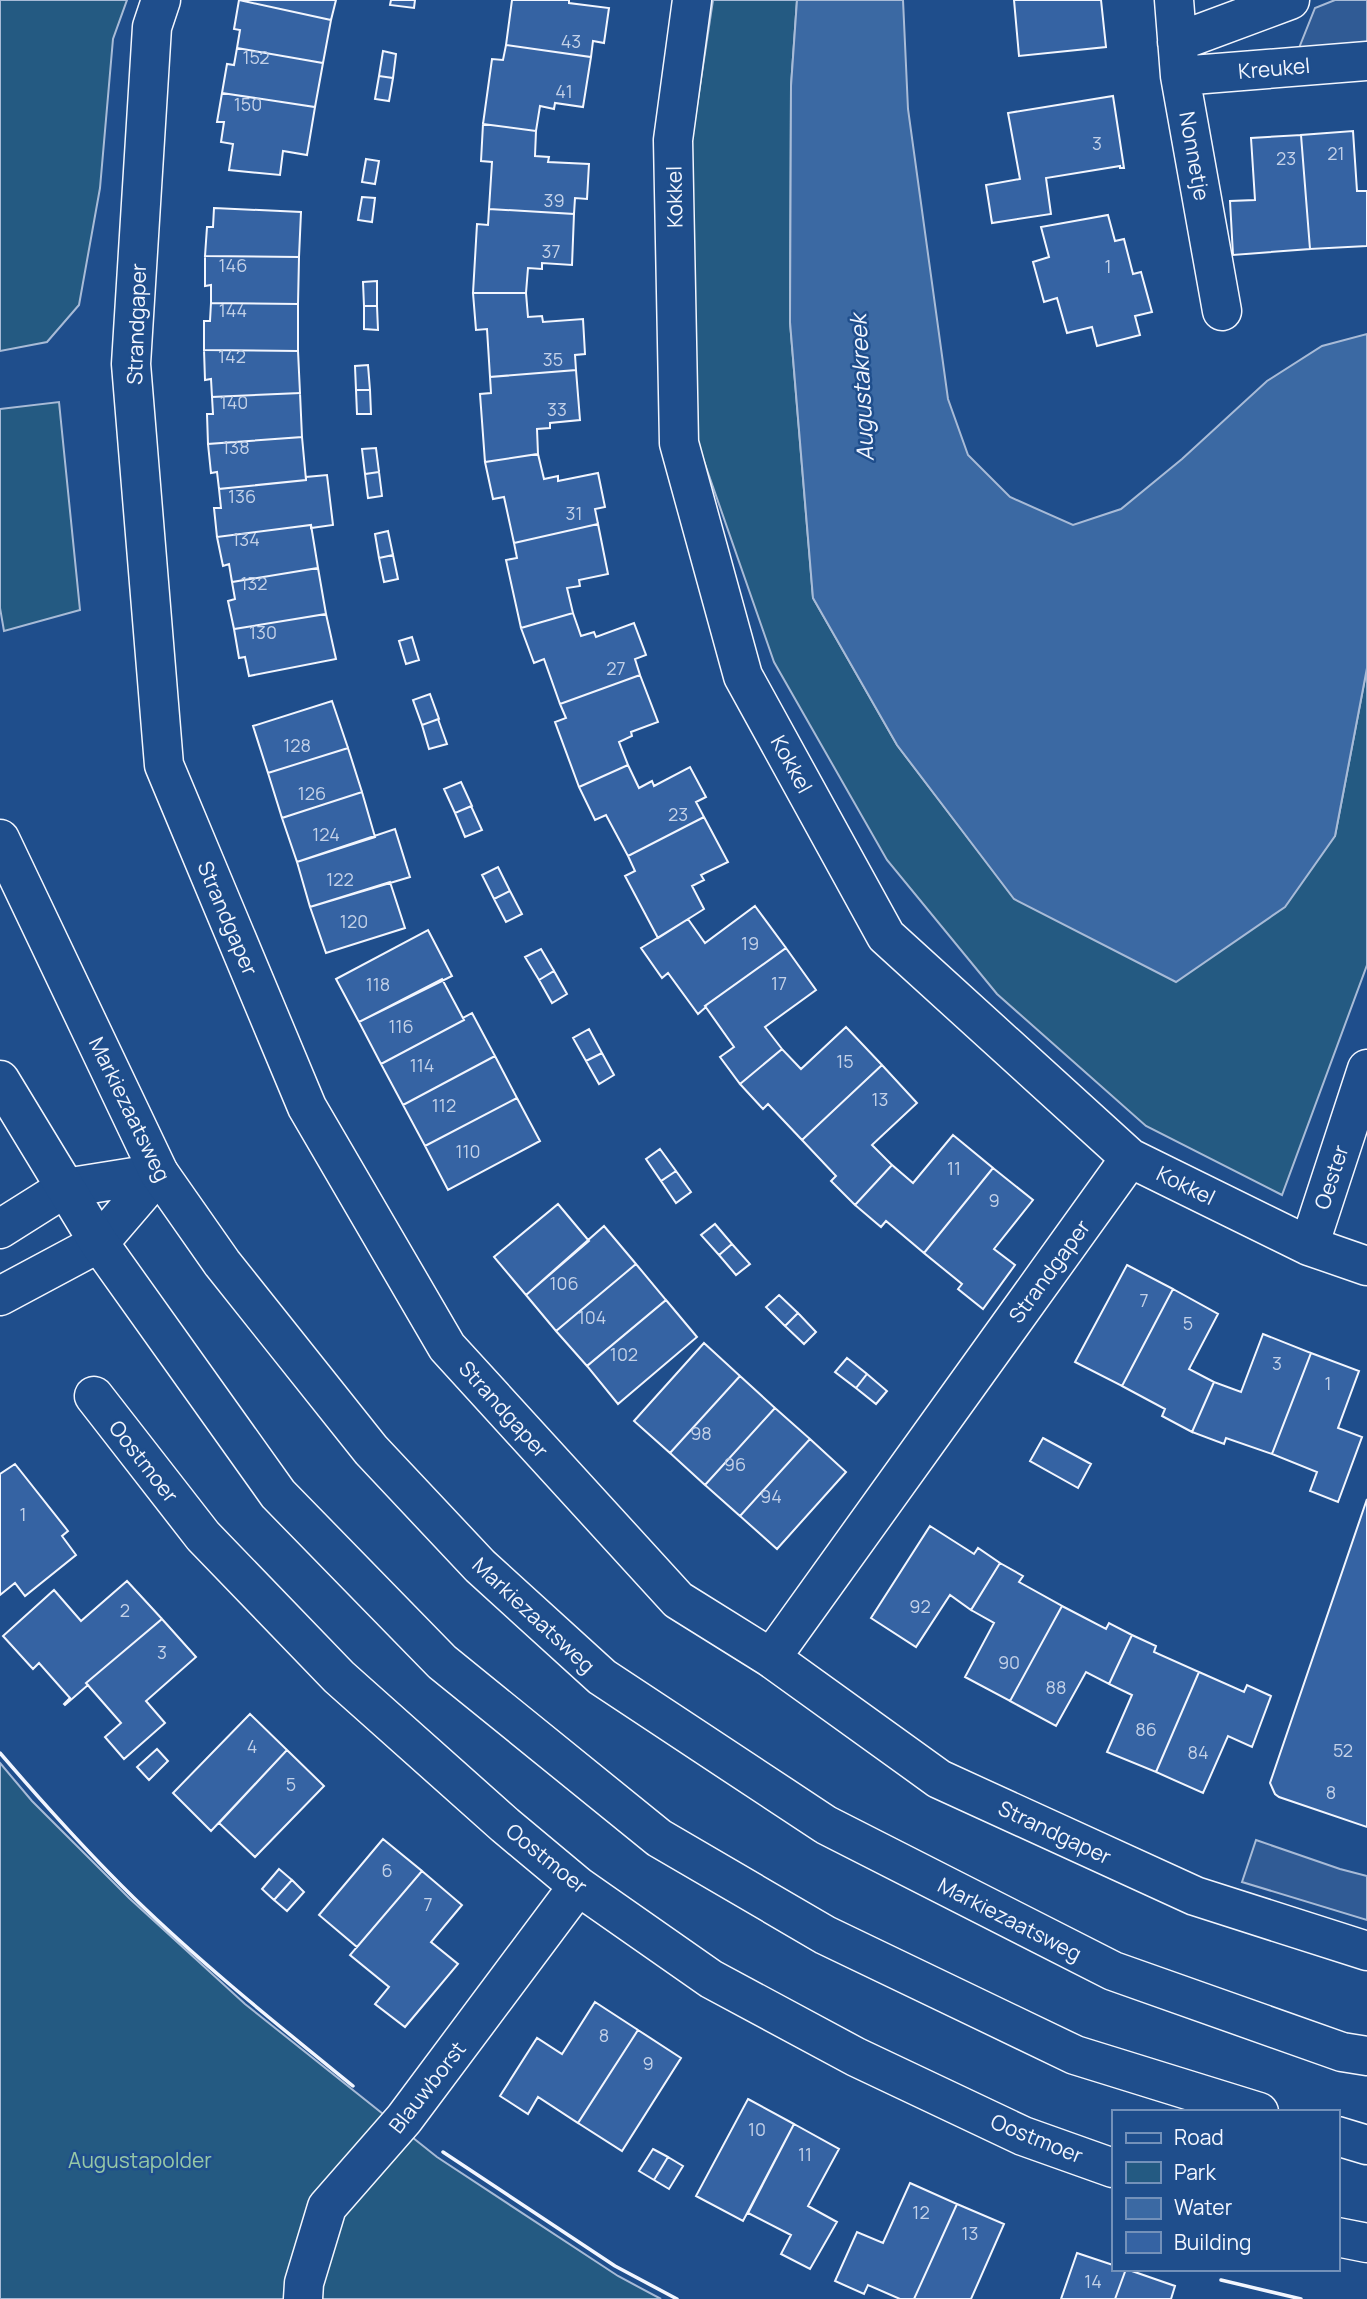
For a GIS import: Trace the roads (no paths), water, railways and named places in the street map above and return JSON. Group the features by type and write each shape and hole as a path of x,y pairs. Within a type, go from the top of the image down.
{"street":[{"name":"Strandgaper","path":"161,0 152,27 131,364 163,765 307,1107 447,1347 678,1601 771,1658 939,1779 1195,1896 1367,1951"},
{"name":"Kokkel","path":"692,0 673,140 679,443 743,676 886,936 1130,1158 1309,1246 1367,1266"},
{"name":"Nonnetje","path":"1174,0 1179,59 1222,312"},
{"path":"1179,59 1290,0"},
{"name":"Kreukel","path":"1179,59 1367,61"},
{"name":"Markiezaatsweg","path":"0,839 159,1173 222,1264 371,1450 480,1566 602,1677 826,1825 1113,1971 1342,2052 1367,2056"},
{"name":"Oester","path":"1309,1246 1367,1069"},
{"path":"0,1080 99,1243 278,1494 442,1662 659,1838 825,1935 1075,2055 1253,2110"},
{"name":"Strandgaper","path":"771,1658 1130,1158"},
{"path":"0,1229 65,1188 159,1173"},
{"path":"0,1296 99,1243 159,1173"},
{"name":"Oostmoer","path":"94,1396 203,1536 339,1677 505,1825 578,1886 711,1979 856,2057 1023,2136 1112,2168"},
{"name":"Blauwborst","path":"303,2299 304,2283 327,2207 404,2119 578,1886"},
{"path":"1339,2137 1367,2145"},
{"path":"1339,2237 1367,2243"}],"water":[{"name":"Augustakreek","path":"797,0 903,0 908,109 948,399 968,455 1010,497 1073,525 1121,509 1182,459 1267,381 1322,346 1367,334 1367,668 1335,836 1285,907 1176,982 1014,899 897,745 813,598 790,322 791,86"}],"park label":[{"name":"Augustapolder","path":"140,2160"}]}
